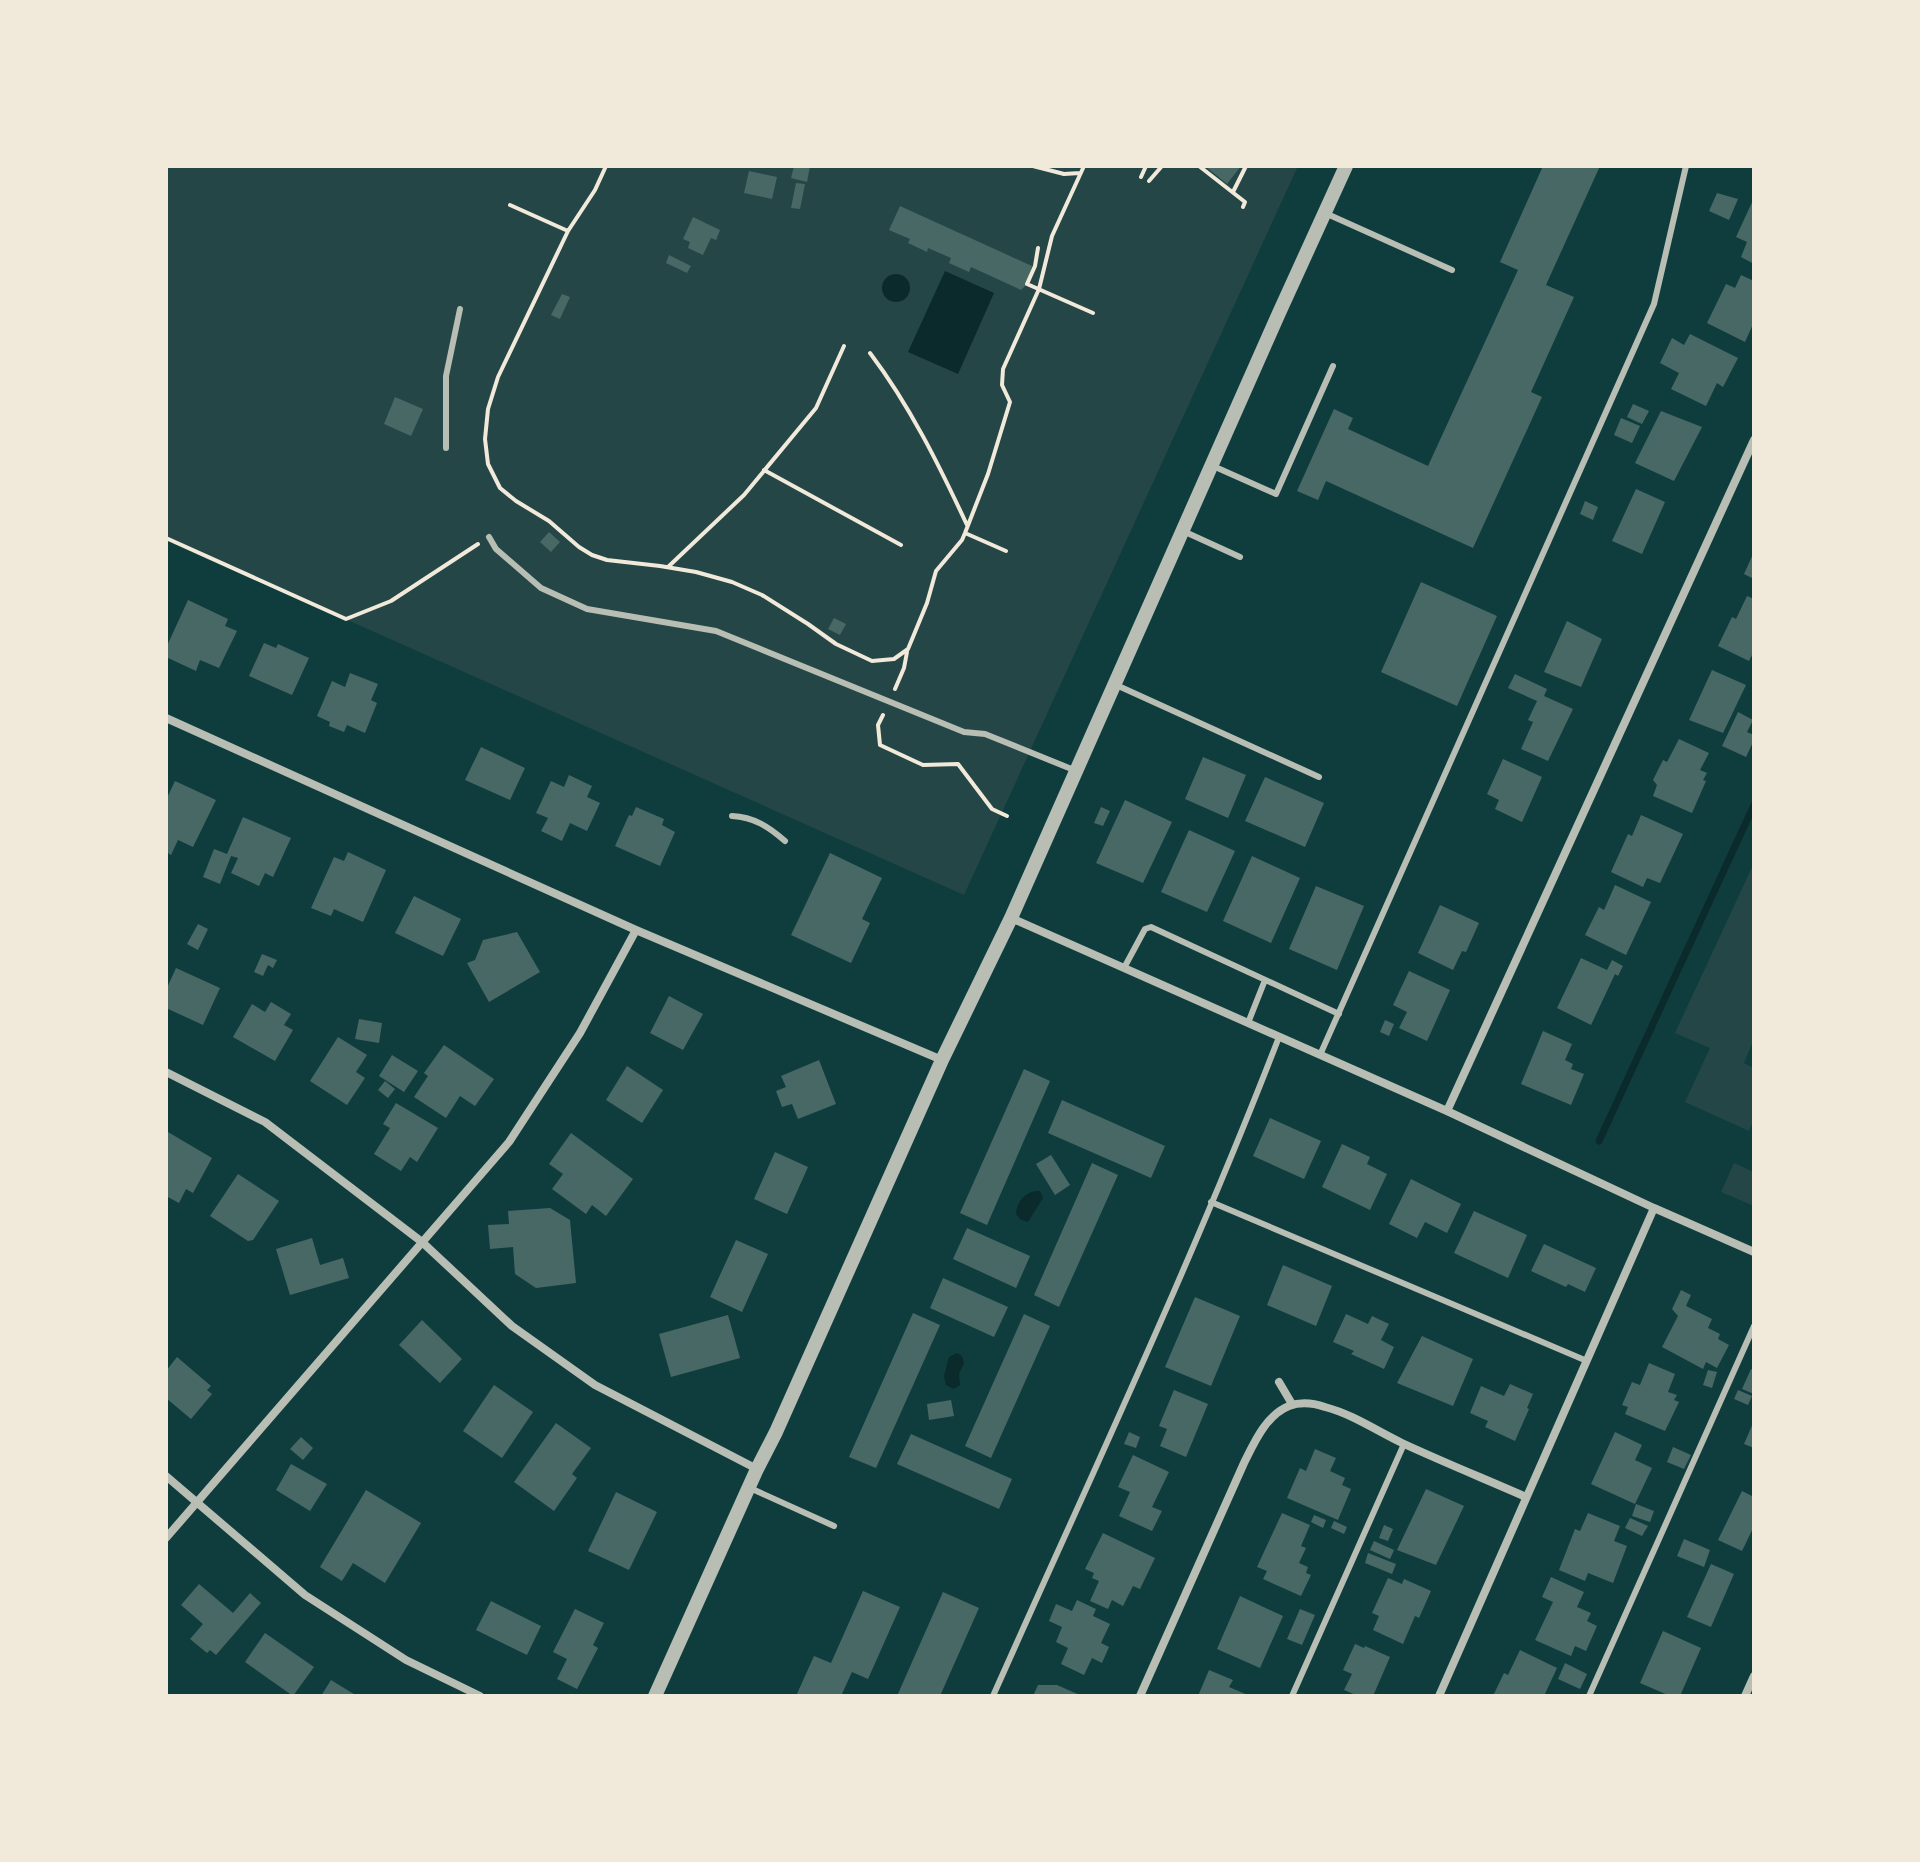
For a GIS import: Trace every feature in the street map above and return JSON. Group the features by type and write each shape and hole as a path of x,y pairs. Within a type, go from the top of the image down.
{"street":[{"path":"655,1696 942,1060 1011,918 1346,166"},
{"path":"1447,1111 1754,440"},
{"path":"166,718 636,930 942,1060"},
{"path":"1011,918 1447,1111 1754,1252"},
{"path":"166,1538 509,1142 580,1033 636,930"},
{"path":"166,1072 265,1122 422,1242 512,1326 595,1385 757,1469"},
{"path":"1439,1696 1654,1208"},
{"path":"1279,1382 1292,1404"},
{"path":"1140,1696 1244,1463 1260,1433 1282,1409 1292,1404 1315,1404 1335,1410 1526,1497"},
{"path":"166,1476 305,1595 406,1660 480,1696"},
{"path":"1745,1696 1754,1676"}],"lane":[{"path":"1320,1055 1654,304 1686,166"},
{"path":"1325,213 1452,270"},
{"path":"446,448 446,376 460,309"},
{"path":"1212,466 1276,494 1333,366"},
{"path":"1183,531 1240,557"},
{"path":"489,537 496,549 541,588 587,609 716,631 964,732 985,734 1076,771"},
{"path":"1114,684 1319,777"},
{"path":"732,816 747,816 785,841"},
{"path":"1124,968 1145,929 1151,927 1339,1014"},
{"path":"1248,1023 1265,980"},
{"path":"993,1696 1248,1117 1279,1037"},
{"path":"1211,1202 1587,1361"},
{"path":"1589,1696 1754,1326"},
{"path":"1292,1696 1404,1444"},
{"path":"749,1487 834,1526"}],"path":[{"path":"606,166 595,190 568,231 498,377 488,409 485,439 488,464 500,488 592,555 622,563 642,563 696,572 732,582 762,595 836,644 872,661 894,659 908,649"},
{"path":"1033,166 1064,174 1080,173"},
{"path":"1007,816 992,809 958,764 923,765 880,745 878,725 904,668 936,571 962,540 988,474 1010,402 1002,385 1003,369 1039,289 1052,236 1084,166"},
{"path":"1141,177 1146,166"},
{"path":"1149,181 1162,166"},
{"path":"1199,166 1245,202 1243,207"},
{"path":"1233,192 1246,166"},
{"path":"510,205 568,231"},
{"path":"1038,248 1027,284 1093,313"},
{"path":"668,567 744,495 816,408 844,346"},
{"path":"870,353 895,387 939,465 968,525"},
{"path":"764,470 901,545"},
{"path":"965,533 1006,551"},
{"path":"166,538 346,619 391,601 489,537"}],"shaded area":[{"path":"166,166 1298,166 964,895 166,539"},
{"path":"945,271 994,293 958,374 908,352"},
{"path":"896,274 906,278 910,288 906,298 896,302 886,298 882,288 886,278"},
{"path":"1754,863 1754,1039 1744,1063 1754,1068 1754,1119 1749,1131 1685,1102 1710,1048 1675,1033"},
{"path":"1734,1163 1754,1172 1754,1206 1721,1192"},
{"path":"1040,1191 1043,1198 1028,1222 1016,1214 1019,1202"},
{"path":"957,1353 964,1363 959,1374 960,1385 954,1389 946,1385 944,1376 949,1357"}],"building":[{"path":"794,166 810,166 807,182 791,178"},
{"path":"1205,166 1241,166 1227,184"},
{"path":"1543,166 1600,166 1546,285 1574,297 1531,392 1542,397 1473,548 1326,481 1318,500 1297,491 1334,409 1353,418 1348,429 1428,466 1518,270 1500,262"},
{"path":"749,171 777,177 772,199 744,193"},
{"path":"796,183 805,184 800,209 791,208"},
{"path":"1717,193 1738,199 1729,220 1709,211"},
{"path":"1754,198 1754,264 1741,257 1747,242 1736,237"},
{"path":"900,206 1032,266 1027,284 1021,290 971,267 969,272 949,263 951,258 908,243 910,239 889,230"},
{"path":"693,217 720,230 716,240 711,238 703,255 688,248 690,242 683,239"},
{"path":"669,255 691,266 687,273 666,263"},
{"path":"1741,275 1754,281 1754,322 1745,342 1707,323 1726,284 1735,288"},
{"path":"562,294 570,297 560,319 551,315"},
{"path":"1690,334 1738,358 1723,387 1717,383 1706,406 1671,389 1679,373 1660,363 1672,338 1684,345"},
{"path":"395,397 423,409 411,436 384,424"},
{"path":"1633,404 1649,411 1642,424 1627,417"},
{"path":"1661,411 1702,427 1674,481 1635,463"},
{"path":"1621,418 1640,426 1632,443 1614,435"},
{"path":"1636,489 1665,502 1642,554 1612,541"},
{"path":"1585,501 1598,507 1593,520 1580,514"},
{"path":"549,532 560,542 551,552 540,542"},
{"path":"1754,552 1754,579 1744,574"},
{"path":"1421,582 1497,616 1457,706 1381,672"},
{"path":"1747,596 1754,599 1754,656 1749,661 1718,646 1732,617 1736,619"},
{"path":"188,600 228,619 225,626 237,631 219,668 200,660 196,671 166,657 166,648"},
{"path":"834,618 846,624 840,635 828,629"},
{"path":"1567,621 1602,639 1581,687 1544,672"},
{"path":"264,643 276,648 278,644 309,658 292,695 249,676"},
{"path":"1712,670 1746,685 1723,733 1689,720"},
{"path":"350,673 378,684 371,700 377,703 365,733 347,725 344,732 329,726 330,722 317,716 332,681 345,687"},
{"path":"1515,674 1547,689 1544,696 1573,709 1548,761 1521,749 1533,722 1528,720 1537,701 1508,688"},
{"path":"1738,712 1753,720 1747,732 1754,735 1754,740 1746,757 1722,746"},
{"path":"1679,739 1709,753 1700,770 1707,773 1703,780 1706,781 1692,813 1653,796 1657,785 1653,780"},
{"path":"481,747 525,768 510,800 465,780"},
{"path":"1203,757 1246,775 1228,818 1185,799"},
{"path":"1503,759 1542,777 1522,822 1495,809 1499,800 1487,794"},
{"path":"569,775 592,786 587,797 600,803 587,831 570,823 562,841 541,831 548,818 536,813 551,781 564,787"},
{"path":"1265,777 1324,803 1305,847 1245,821"},
{"path":"175,781 216,800 193,847 178,840 171,855 166,852 166,800"},
{"path":"1125,800 1172,822 1143,883 1096,863"},
{"path":"636,807 664,819 662,825 675,832 660,866 615,846"},
{"path":"1101,807 1110,811 1103,826 1094,823"},
{"path":"1641,815 1683,834 1660,883 1647,878 1643,887 1611,872 1628,834 1632,836"},
{"path":"243,817 291,838 273,877 265,873 259,886 231,873 238,858 231,856 220,884 203,877 214,849 227,854"},
{"path":"1189,830 1235,851 1207,912 1161,892"},
{"path":"348,852 386,870 363,922 334,909 331,916 311,908 334,857 344,861"},
{"path":"830,853 882,878 862,919 870,923 851,963 791,935"},
{"path":"1252,856 1300,878 1271,943 1223,921"},
{"path":"1615,885 1651,902 1626,955 1585,935 1599,907 1604,910"},
{"path":"1316,886 1364,906 1337,970 1289,949"},
{"path":"414,896 461,919 443,956 395,933"},
{"path":"1440,905 1479,923 1466,952 1462,951 1453,970 1418,953"},
{"path":"198,924 208,929 198,950 187,944"},
{"path":"517,932 540,972 489,1002 467,963 475,960 483,940"},
{"path":"262,954 277,960 273,968 268,965 263,976 254,972"},
{"path":"1581,958 1607,970 1612,960 1623,966 1618,976 1615,974 1591,1025 1557,1008"},
{"path":"176,968 220,988 203,1025 166,1008 166,990"},
{"path":"1409,971 1450,990 1427,1041 1399,1028 1407,1012 1393,1005"},
{"path":"669,996 703,1014 683,1050 650,1033"},
{"path":"271,1002 291,1014 284,1025 293,1030 275,1061 233,1037 252,1004 265,1012"},
{"path":"359,1019 382,1023 379,1043 355,1039"},
{"path":"1385,1020 1394,1024 1389,1036 1380,1032"},
{"path":"1543,1031 1572,1044 1565,1060 1573,1064 1571,1069 1584,1074 1571,1105 1521,1084"},
{"path":"338,1037 367,1055 356,1072 365,1078 347,1105 310,1081"},
{"path":"444,1045 494,1079 475,1106 460,1096 446,1118 414,1097 428,1076 424,1073"},
{"path":"392,1055 418,1071 404,1092 379,1076"},
{"path":"819,1060 836,1104 798,1119 792,1104 782,1107 776,1091 786,1087 781,1076"},
{"path":"627,1066 663,1090 642,1123 606,1100"},
{"path":"1024,1069 1050,1081 987,1225 960,1213"},
{"path":"385,1081 395,1089 388,1098 378,1090"},
{"path":"1062,1100 1165,1146 1151,1178 1048,1133"},
{"path":"396,1103 438,1128 417,1162 410,1157 401,1171 374,1154 390,1128 383,1124"},
{"path":"1270,1118 1321,1141 1304,1179 1253,1156"},
{"path":"168,1132 212,1158 193,1193 186,1189 179,1203 166,1196"},
{"path":"571,1133 633,1179 606,1216 592,1205 586,1214 552,1189 563,1174 549,1164"},
{"path":"1342,1144 1370,1157 1367,1164 1387,1174 1370,1210 1322,1187"},
{"path":"775,1152 808,1167 787,1214 754,1199"},
{"path":"1051,1155 1070,1185 1055,1195 1036,1164"},
{"path":"1092,1163 1118,1175 1059,1307 1034,1295"},
{"path":"238,1174 279,1201 253,1240 248,1241 210,1216"},
{"path":"1411,1179 1461,1204 1447,1233 1425,1222 1417,1238 1389,1224"},
{"path":"550,1208 570,1220 576,1283 536,1288 515,1274 513,1247 490,1249 488,1225 509,1224 508,1211"},
{"path":"1474,1211 1527,1235 1508,1278 1454,1253"},
{"path":"967,1228 1030,1256 1016,1288 953,1259"},
{"path":"312,1238 320,1265 343,1258 349,1278 290,1295 276,1249"},
{"path":"736,1240 768,1254 742,1312 710,1297"},
{"path":"1544,1244 1596,1268 1585,1292 1531,1271"},
{"path":"1283,1265 1332,1286 1316,1326 1267,1305"},
{"path":"943,1278 1008,1307 994,1337 930,1308"},
{"path":"1681,1290 1691,1295 1686,1306 1712,1319 1708,1328 1720,1334 1718,1339 1729,1345 1717,1368 1706,1362 1703,1369 1662,1347 1678,1316 1672,1309"},
{"path":"1195,1297 1240,1316 1211,1386 1165,1367"},
{"path":"913,1313 940,1325 876,1468 849,1457"},
{"path":"1024,1314 1050,1326 991,1458 965,1446"},
{"path":"1346,1314 1368,1324 1372,1316 1389,1324 1381,1340 1394,1347 1384,1369 1333,1342"},
{"path":"728,1315 740,1358 671,1377 659,1334"},
{"path":"422,1320 462,1359 440,1383 399,1345"},
{"path":"1422,1336 1473,1359 1453,1406 1397,1383"},
{"path":"177,1357 211,1386 207,1390 212,1394 191,1419 166,1398 166,1371"},
{"path":"1649,1363 1675,1374 1668,1392 1677,1395 1674,1400 1679,1402 1665,1431 1625,1414 1628,1407 1622,1405 1632,1382 1640,1385"},
{"path":"1751,1369 1754,1370 1754,1394 1742,1389"},
{"path":"1708,1370 1717,1372 1712,1388 1703,1385"},
{"path":"1510,1384 1533,1394 1515,1441 1485,1427 1488,1421 1470,1413 1481,1386 1504,1396"},
{"path":"494,1385 533,1412 502,1458 463,1431"},
{"path":"1174,1390 1208,1404 1186,1457 1160,1446 1167,1429 1159,1426"},
{"path":"1738,1390 1752,1396 1748,1405 1734,1399"},
{"path":"951,1400 954,1416 929,1420 927,1404"},
{"path":"1754,1421 1754,1448 1744,1444"},
{"path":"556,1423 591,1448 572,1474 577,1478 554,1511 514,1482"},
{"path":"1129,1432 1140,1437 1136,1448 1124,1444"},
{"path":"1615,1432 1642,1445 1635,1460 1652,1468 1635,1504 1591,1484"},
{"path":"911,1434 1012,1479 999,1509 897,1464"},
{"path":"301,1437 313,1448 303,1460 290,1449"},
{"path":"1673,1447 1691,1455 1684,1469 1667,1462"},
{"path":"1315,1449 1336,1458 1330,1471 1345,1478 1342,1485 1351,1489 1338,1520 1287,1498 1300,1468 1306,1471"},
{"path":"1133,1455 1169,1472 1152,1507 1162,1511 1152,1531 1119,1516 1130,1492 1118,1487"},
{"path":"291,1464 327,1484 310,1511 276,1490"},
{"path":"1426,1489 1464,1506 1436,1565 1397,1550"},
{"path":"366,1490 421,1523 385,1583 353,1563 342,1581 320,1567"},
{"path":"1742,1491 1754,1497 1754,1526 1742,1551 1718,1540"},
{"path":"616,1492 657,1512 629,1570 588,1551"},
{"path":"1636,1504 1654,1511 1650,1522 1632,1516"},
{"path":"1282,1513 1310,1525 1301,1546 1306,1548 1299,1563 1308,1567 1306,1573 1311,1575 1301,1596 1263,1579 1267,1571 1257,1567"},
{"path":"1588,1513 1620,1526 1614,1541 1627,1546 1613,1583 1588,1573 1585,1581 1559,1570 1575,1529 1580,1531"},
{"path":"1314,1515 1326,1520 1323,1528 1311,1522"},
{"path":"1630,1518 1648,1526 1642,1536 1625,1528"},
{"path":"1334,1521 1347,1527 1344,1534 1331,1528"},
{"path":"1384,1525 1393,1529 1388,1541 1379,1538"},
{"path":"1103,1533 1155,1558 1140,1589 1133,1586 1123,1606 1112,1600 1108,1609 1090,1601 1099,1581 1092,1578 1094,1573 1085,1569"},
{"path":"1684,1539 1710,1550 1704,1567 1677,1556"},
{"path":"1374,1541 1394,1550 1390,1559 1370,1550"},
{"path":"1368,1553 1396,1564 1392,1574 1365,1563"},
{"path":"1711,1564 1734,1574 1711,1627 1687,1617"},
{"path":"1551,1577 1584,1592 1577,1607 1591,1613 1587,1621 1597,1626 1586,1651 1575,1646 1571,1656 1535,1640 1553,1602 1542,1597"},
{"path":"1388,1578 1402,1584 1404,1579 1431,1591 1419,1618 1415,1616 1403,1644 1373,1630 1379,1616 1372,1613"},
{"path":"199,1584 233,1613 250,1593 261,1603 216,1655 210,1650 207,1653 190,1639 203,1624 181,1605"},
{"path":"863,1591 900,1607 868,1679 852,1672 841,1696 796,1696 814,1656 831,1663"},
{"path":"943,1592 979,1608 940,1696 897,1696"},
{"path":"1240,1596 1283,1616 1260,1668 1217,1649"},
{"path":"1077,1600 1096,1609 1093,1616 1110,1624 1101,1643 1109,1647 1102,1663 1092,1658 1084,1675 1061,1664 1068,1648 1056,1642 1062,1627 1049,1621 1056,1604 1072,1611"},
{"path":"491,1601 541,1626 527,1655 476,1630"},
{"path":"575,1609 604,1623 593,1645 598,1648 577,1689 557,1679 567,1659 553,1652"},
{"path":"1300,1609 1315,1615 1302,1645 1287,1639"},
{"path":"1663,1631 1701,1648 1680,1696 1670,1696 1640,1683"},
{"path":"265,1633 314,1667 293,1696 245,1662"},
{"path":"1355,1644 1390,1657 1373,1696 1358,1696 1344,1690 1352,1674 1343,1670"},
{"path":"1520,1650 1557,1668 1544,1696 1493,1696 1504,1673 1508,1675"},
{"path":"1565,1663 1587,1674 1580,1689 1558,1679"},
{"path":"1209,1670 1233,1680 1229,1687 1250,1696 1198,1696"},
{"path":"331,1680 357,1696 321,1696"},
{"path":"1038,1685 1057,1685 1082,1696 1033,1696"}],"waterway":[{"path":"1599,1141 1754,805"}]}
